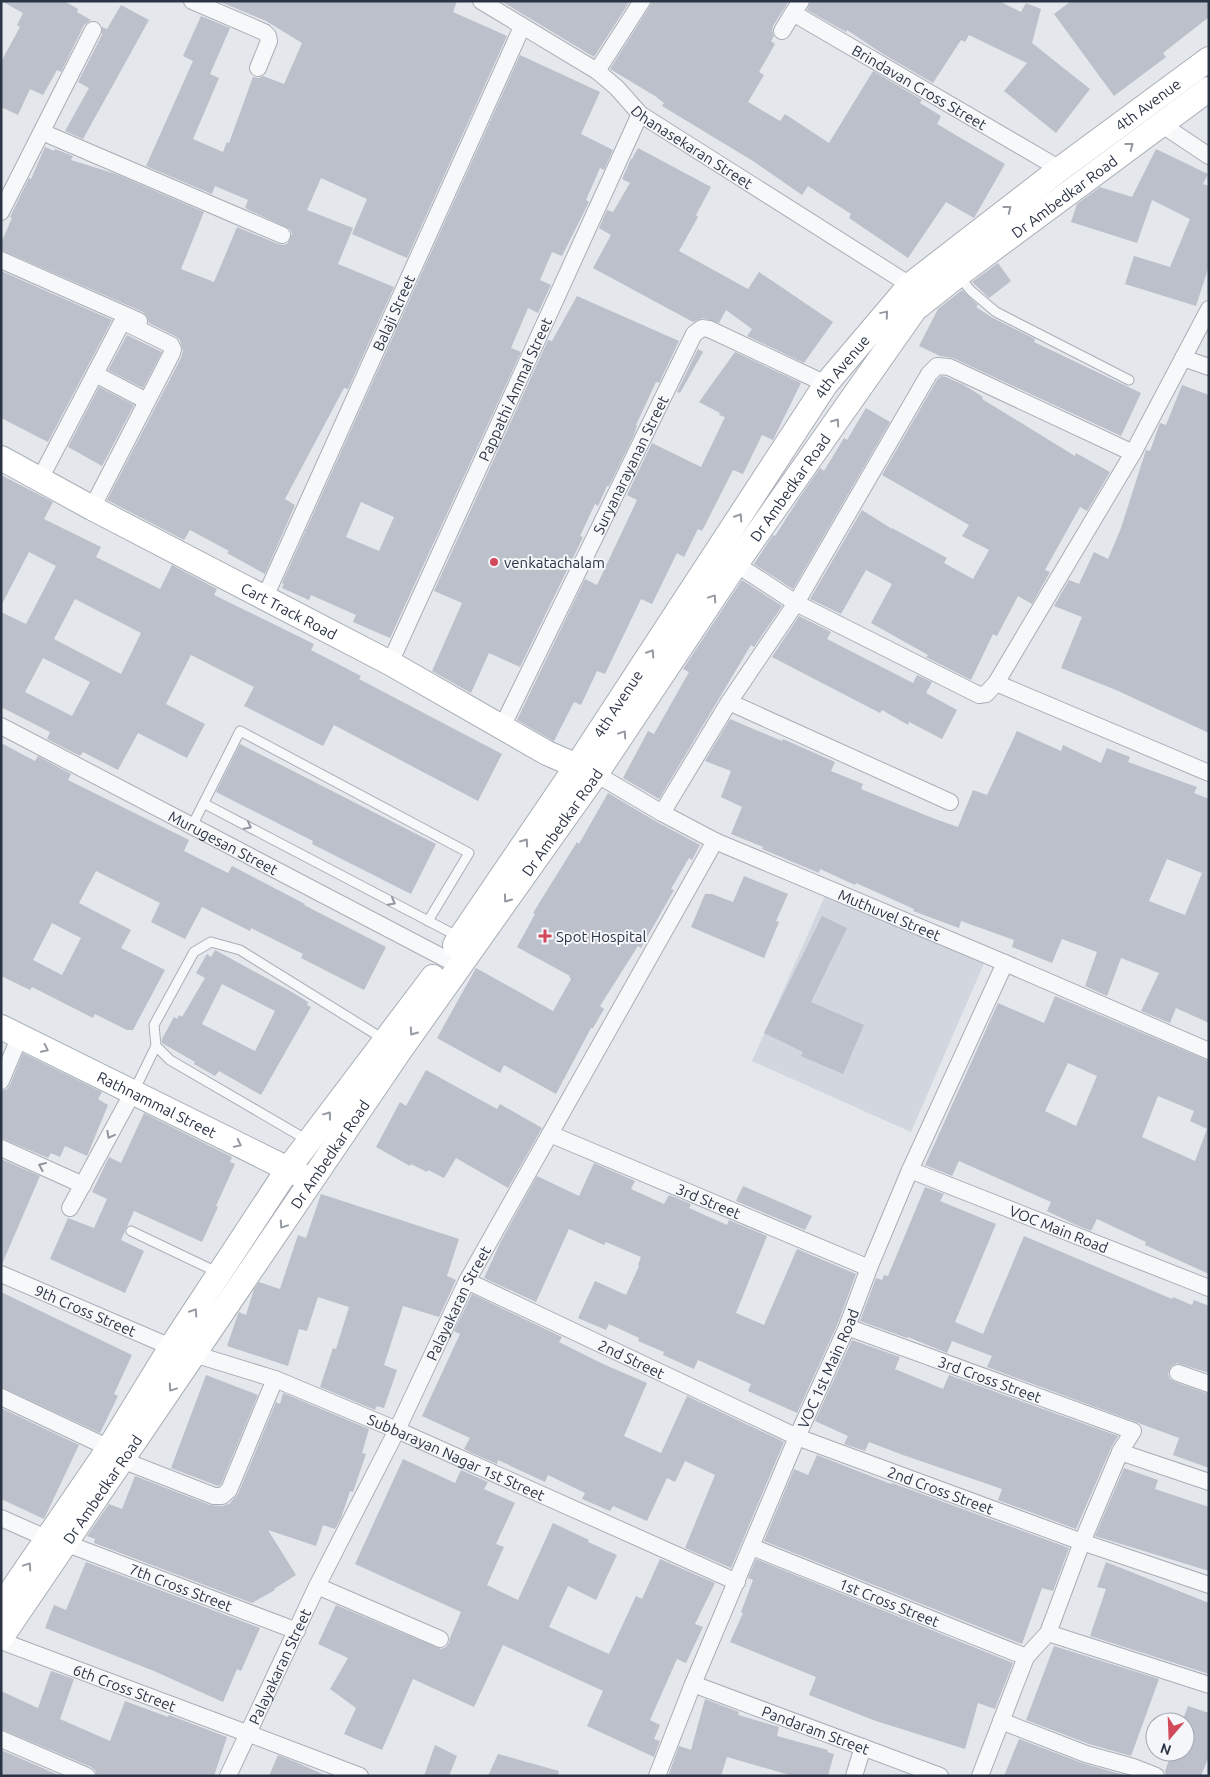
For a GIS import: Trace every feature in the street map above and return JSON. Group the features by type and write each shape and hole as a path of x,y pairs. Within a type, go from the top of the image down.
{"main road":[{"name":"4th Avenue","path":"586,771 826,384 918,293 1060,168 1209,59"},
{"name":"Dr Ambedkar Road","path":"115,1454 171,1347 288,1169 446,959 459,938 586,771 736,564 915,309 918,293 958,275 1209,89"},
{"name":"Cart Track Road","path":"1,458 92,508 390,663 547,753 586,771"},
{"name":"Dr Ambedkar Road","path":"1,1640 56,1541 115,1454 194,1354 457,969 586,771"},
{"name":"Rathnammal Street","path":"11,1032 312,1181"},
{"name":"Dr Ambedkar Road","path":"1,1606 56,1541"}],"street":[{"path":"192,1 264,32 268,36 258,68"},
{"name":"Dhanasekaran Street","path":"480,1 597,71 617,88 640,114 918,293"},
{"path":"597,71 642,1"},
{"path":"782,31 797,7"},
{"name":"Brindavan Cross Street","path":"797,7 1060,168"},
{"name":"Balaji Street","path":"265,597 522,27"},
{"path":"1,212 93,30"},
{"name":"Pappathi Ammal Street","path":"390,663 640,114"},
{"path":"1161,124 1209,156"},
{"path":"42,132 282,235"},
{"path":"1,260 173,336"},
{"path":"736,564 796,603 979,695 986,694 996,683 1133,453 1209,309"},
{"path":"40,479 121,324 123,323 170,345 173,349 172,353 92,508"},
{"name":"Suryanarayanan Street","path":"502,727 694,334 702,328 709,329 826,384"},
{"path":"1183,358 1209,367"},
{"path":"662,813 729,702 796,603 929,374 936,366 949,368 1133,453"},
{"path":"95,374 148,401"},
{"path":"996,683 1209,773"},
{"path":"729,702 950,802"},
{"name":"Murugesan Street","path":"1,726 446,959"},
{"name":"Muthuvel Street","path":"586,771 715,841 1209,1051"},
{"name":"Palayakaran Street","path":"228,1776 317,1586 397,1430 468,1281 715,841"},
{"name":"VOC 1st Main Road","path":"657,1776 693,1684 797,1438 847,1327 869,1268 910,1170 1005,963"},
{"path":"1,1081 11,1032"},
{"path":"70,1208 133,1092"},
{"name":"3rd Street","path":"550,1134 869,1268"},
{"path":"1,1148 83,1185"},
{"name":"VOC Main Road","path":"910,1170 1209,1288"},
{"name":"9th Cross Street","path":"1,1274 171,1347"},
{"name":"2nd Street","path":"468,1281 797,1438"},
{"name":"3rd Cross Street","path":"847,1327 1133,1431 1120,1452"},
{"name":"Subbarayan Nagar 1st Street","path":"171,1347 275,1379 397,1430 737,1582"},
{"path":"1178,1373 1209,1384"},
{"path":"1,1397 115,1454 214,1496 222,1496 229,1490 275,1379"},
{"name":"2nd Cross Street","path":"797,1438 1082,1542 1209,1584"},
{"path":"980,1776 1026,1656 1048,1633 1082,1542 1120,1452 1209,1482"},
{"name":"7th Cross Street","path":"1,1518 56,1541 297,1631"},
{"name":"1st Cross Street","path":"752,1547 1026,1656"},
{"path":"317,1586 440,1639"},
{"path":"1048,1633 1209,1685"},
{"name":"6th Cross Street","path":"1,1640 360,1776"},
{"name":"Pandaram Street","path":"693,1684 940,1776"},
{"path":"1001,1721 1086,1754 1133,1767 1156,1776"},
{"path":"1,1739 87,1776"},
{"path":"854,1776 863,1747"}],"lane":[{"path":"958,275 971,291 996,312 1129,380"},
{"path":"192,826 240,731 469,853 428,921"},
{"path":"204,804 459,938"},
{"path":"133,1092 156,1046 154,1025 194,952 211,942 240,950 385,1040"},
{"path":"156,1046 170,1060 309,1141"},
{"path":"131,1231 219,1273"}],"shaded area":[{"path":"827,891 985,961 911,1132 752,1061"}],"building":[{"path":"1,1 64,1 78,9 77,12 91,20 84,25 61,72 57,70 43,95 30,89 18,115 1,107 1,62 20,27 17,25 23,13"},
{"path":"218,1 457,1 453,12 507,36 407,258 352,234 367,199 321,178 307,210 353,228 338,264 394,287 348,389 344,388 285,499 295,505 265,574 227,553 229,551 190,530 184,540 107,500 181,358 183,351 180,340 149,323 147,316 143,312 1,250 1,243 12,218 10,217 29,178 31,179 45,147 73,156 71,160 116,174 204,212 181,269 214,282 237,227 278,244 284,245 288,243 292,234 290,229 245,208 248,200 215,186 212,194 146,166 193,61 183,56 201,16 230,28 210,74 219,78 193,139 223,152 227,142 229,143 253,77 259,78 263,76 284,84 302,43 266,21"},
{"path":"501,1 630,1 594,57"},
{"path":"652,1 789,1 773,26 774,36 771,41 775,44 759,72 764,75 748,102 780,121 785,114 829,143 873,71 922,100 920,103 941,116 937,124 1005,164 974,218 946,202 908,258 849,218 851,214 808,186 802,195 753,161 662,106 664,103 655,96 610,69"},
{"path":"811,1 999,1 1021,12 1026,3 1041,9 1032,43 1090,89 1056,133 1004,91 1027,63 969,35 965,42 961,40 933,83 883,54 847,30 846,32 807,10"},
{"path":"1071,1 1209,1 1209,17 1163,53 1166,57 1114,96 1054,14"},
{"path":"121,5 149,20 83,139 65,131 89,88 78,82 102,35 102,27 107,29"},
{"path":"520,55 600,92 581,134 613,150 604,170 600,168 586,200 589,202 562,256 552,252 540,280 551,285 538,313 528,308 511,348 521,352 390,638 353,622 356,615 311,595 309,600 282,588 284,584 282,583","holes":["361,502 394,517 379,551 346,537"]},
{"path":"638,148 711,187 696,215 698,217 679,251 748,289 759,272 833,322 804,363 747,336 752,329 726,310 719,323 703,318 693,322 593,268 611,235 599,228 607,210 613,212 630,183 622,179"},
{"path":"1156,149 1208,174 1203,184 1209,186 1209,266 1196,306 1125,284 1134,256 1170,267 1190,219 1152,200 1137,243 1071,222 1077,204 1100,187 1132,197"},
{"path":"998,263 1011,281 989,298 972,282"},
{"path":"1,271 112,320 48,442 1,418"},
{"path":"962,290 978,305 976,307 993,318 1035,339 1034,342 1141,393 1121,436 953,358 940,356 919,346 938,309"},
{"path":"577,296 679,341 659,383 656,382 636,425 634,435 609,486 607,486 598,506 595,504 580,536 583,537 520,667 489,653 471,693 432,671 462,603 434,591 548,340 552,341"},
{"path":"127,335 162,352 143,388 108,370"},
{"path":"698,349 703,352 680,393 677,392"},
{"path":"735,352 801,383 773,440 762,435 743,474 733,470 702,531 698,529 684,557 677,553 652,604 641,599 605,674 597,671 581,705 574,702 553,741 517,720 585,579 597,585 637,500 627,495 652,443 701,467 725,417 699,402"},
{"path":"941,376 964,385 983,397 982,399 1075,456 1076,453 1110,472 1087,511 1080,507 1045,570 1050,572 1032,604 1018,596 997,636 993,634 971,680 926,657 928,655 871,623 892,584 866,570 841,614 810,599 862,510 892,529 947,558 944,563 973,579 989,550 962,536 969,525 882,475"},
{"path":"1182,385 1209,395 1209,733 1116,690 1061,668 1082,617 1054,606 1069,580 1079,584 1094,552 1108,559 1121,528 1146,450 1150,451 1160,423 1166,425"},
{"path":"99,387 134,405 102,466 68,447"},
{"path":"866,408 890,422 793,589 754,564 820,468 824,471 844,438 847,440"},
{"path":"1,475 53,502 44,519 101,547 96,557 160,589 172,565 217,589 214,595 314,644 311,650 361,676 359,679 502,754 478,801 334,725 323,746 244,706 254,687 191,655 166,704 205,724 187,758 138,733 118,770 83,752 80,756 47,739 50,732 1,707 1,612 26,624 56,566 29,552 1,606","holes":["75,599 141,633 121,674 54,639","43,658 90,682 72,716 25,692"]},
{"path":"742,580 782,606 754,647 751,645 659,799 623,778 648,731 654,734 689,672 683,669"},
{"path":"799,616 831,632 827,639 913,683 917,675 932,682 926,693 957,710 942,739 909,722 908,725 882,710 880,713 772,657"},
{"path":"730,719 782,741 783,739 835,762 831,771 863,784 861,789 958,827 973,790 987,795 1017,731 1061,751 1063,745 1101,763 1107,748 1130,757 1128,762 1197,787 1194,793 1209,799 1209,1023 1176,1008 1170,1023 1141,1011 1159,973 1121,958 1107,996 1085,986 1097,952 1062,939 1052,963 1012,947 1014,940 961,921 959,928 913,911 914,909 856,883 855,885 820,869 819,873 731,834 742,807 721,797 731,771 705,761","holes":["1167,859 1202,873 1185,915 1149,901"]},
{"path":"1,743 35,761 38,756 71,774 68,780 189,840 184,851 228,873 232,866 386,947 364,990 301,958 303,954 251,928 250,931 202,907 185,939 151,922 160,903 96,871 79,903 131,930 121,948 165,970 133,1030 127,1030 95,1014 93,1018 32,987 30,990 1,976","holes":["52,923 81,938 62,975 33,960"]},
{"path":"240,744 436,844 411,894 312,844 313,841 216,792"},
{"path":"608,793 700,845 692,860 689,858 671,889 674,890 641,948 638,946 600,1006 604,1009 593,1028 591,1028 556,1094 504,1065 500,1073 437,1038 476,968 553,1011 571,979 570,976 517,947 535,914 533,913 577,842 579,844"},
{"path":"744,876 788,894 776,921 779,922 764,958 691,927 705,894 712,894 733,902"},
{"path":"822,916 847,928 811,1002 864,1025 843,1074 801,1056 803,1052 764,1033"},
{"path":"215,950 290,991 308,1002 307,1005 311,1007 261,1095 219,1071 215,1076 162,1043 162,1039 174,1017 177,1019 179,1015 182,1017 205,978 196,973 207,954 211,957","holes":["222,984 275,1011 255,1051 202,1024"]},
{"path":"1055,996 1209,1061 1209,1274 1145,1245 1146,1242 1097,1219 1091,1231 1074,1224 1047,1211 1051,1202 959,1161 952,1176 925,1165 998,1003 1044,1023","holes":["1068,1063 1097,1076 1076,1126 1045,1111","1158,1096 1194,1111 1190,1121 1207,1129 1195,1161 1142,1137"]},
{"path":"23,1053 102,1092 98,1099 108,1105 87,1156 65,1146 60,1157 51,1153 48,1158 1,1138 1,1091 7,1089 10,1085"},
{"path":"426,1070 497,1109 500,1104 542,1128 508,1188 456,1158 444,1178 411,1164 410,1166 376,1147 400,1102 406,1106"},
{"path":"144,1113 232,1157 230,1162 235,1164 202,1242 134,1211 121,1240 144,1251 125,1293 50,1259 68,1218 94,1228 107,1199 92,1192 109,1157 121,1163"},
{"path":"1,1159 40,1176 2,1264 1,1264"},
{"path":"594,1163 635,1181 631,1189 664,1204 669,1195 691,1204 689,1208 727,1225 729,1220 767,1236 736,1313 764,1325 797,1249 856,1274 838,1323 797,1413 748,1391 751,1384 698,1360 694,1369 663,1355 664,1352 638,1341 639,1338 609,1324 606,1330 578,1318 595,1281 626,1295 641,1257 606,1242 604,1245 569,1229 536,1302 484,1278 501,1241 537,1176 579,1196"},
{"path":"743,1186 812,1216 805,1230 736,1201"},
{"path":"925,1187 944,1194 940,1201 996,1224 955,1322 983,1334 1024,1236 1172,1299 1173,1297 1192,1305 1194,1300 1209,1306 1209,1373 1177,1363 1171,1366 1168,1374 1170,1379 1175,1382 1209,1394 1209,1468 1173,1455 1179,1438 987,1367 992,1356 952,1341 947,1353 908,1337 860,1321 876,1278 882,1280 884,1275 888,1276"},
{"path":"321,1194 459,1239 447,1276 456,1280 439,1317 403,1306 384,1365 397,1370 384,1408 377,1406 375,1410 320,1387 333,1348 336,1349 349,1307 318,1297 307,1331 299,1329 288,1366 227,1346 239,1312 246,1315 254,1289 259,1282 280,1289 298,1235 306,1238"},
{"path":"1,1292 132,1355 114,1394 118,1396 100,1433 1,1387"},
{"path":"472,1294 562,1337 559,1342 647,1383 624,1436 661,1453 687,1396 784,1442 731,1568 685,1548 715,1475 685,1461 675,1482 667,1478 647,1521 613,1506 610,1511 582,1499 585,1493 548,1475 545,1482 498,1460 497,1464 470,1452 464,1449 470,1438 422,1416 460,1334 454,1331"},
{"path":"852,1340 900,1357 895,1369 943,1389 949,1375 1118,1436 1076,1529 998,1500 1002,1489 869,1442 865,1451 844,1444 848,1436 815,1421"},
{"path":"206,1375 258,1395 221,1484 218,1486 171,1468"},
{"path":"283,1393 369,1429 362,1453 366,1454 353,1492 350,1491 341,1518 335,1529 323,1525 316,1546 268,1530 296,1575 252,1603 94,1543 95,1539 87,1536 109,1504 122,1509 135,1476 210,1505 222,1506 229,1504 238,1494 276,1402 280,1404"},
{"path":"1,1408 79,1445 44,1519 1,1499"},
{"path":"817,1455 891,1484 1069,1548 1053,1591 1042,1588 1022,1644 764,1541 794,1469 808,1475"},
{"path":"403,1459 455,1483 461,1470 488,1482 484,1489 515,1503 496,1544 504,1547 487,1585 518,1600 553,1523 617,1555 596,1600 568,1586 549,1627 609,1654 636,1596 642,1599 660,1559 715,1583 695,1624 703,1627 686,1663 677,1659 650,1720 660,1725 654,1739 660,1741 654,1757 587,1726 603,1691 503,1645 474,1707 413,1679 382,1750 344,1734 356,1708 330,1689 348,1658 318,1644 336,1605 441,1649 449,1643 461,1612 355,1564"},
{"path":"1124,1468 1158,1480 1155,1489 1209,1507 1209,1571 1095,1536"},
{"path":"756,1559 1013,1663 995,1709 978,1703 965,1749 876,1721 809,1695 816,1677 730,1642 743,1613 741,1612 753,1580 748,1578"},
{"path":"86,1562 260,1628 241,1671 237,1669 223,1702 154,1671 45,1628 54,1605 66,1610"},
{"path":"1106,1562 1209,1603 1209,1674 1090,1636 1106,1589 1097,1587"},
{"path":"1054,1646 1159,1679 1147,1712 1145,1712 1145,1718 1131,1756 1089,1744 1026,1720"},
{"path":"51,1671 74,1679 60,1719 110,1741 125,1701 227,1737 214,1776 97,1776 95,1770 91,1767 1,1729 1,1691 38,1708"},
{"path":"705,1699 739,1712 738,1715 779,1727 777,1736 828,1750 827,1752 834,1754 828,1776 793,1776 727,1757 721,1776 668,1776 679,1746 691,1750"},
{"path":"1188,1706 1209,1713 1209,1756 1201,1776 1166,1776 1165,1771 1168,1762 1195,1762 1195,1712 1186,1712"},
{"path":"1019,1739 1082,1763 1124,1775 1004,1776"},
{"path":"435,1745 457,1756 449,1776 424,1776"},
{"path":"1,1750 61,1776 1,1776"},
{"path":"498,1754 559,1771 558,1776 488,1776"},
{"path":"278,1755 298,1763 327,1776 269,1776"}],"place":[{"name":"venkatachalam","path":"494,562"},
{"name":"Spot Hospital","path":"545,936"}]}
